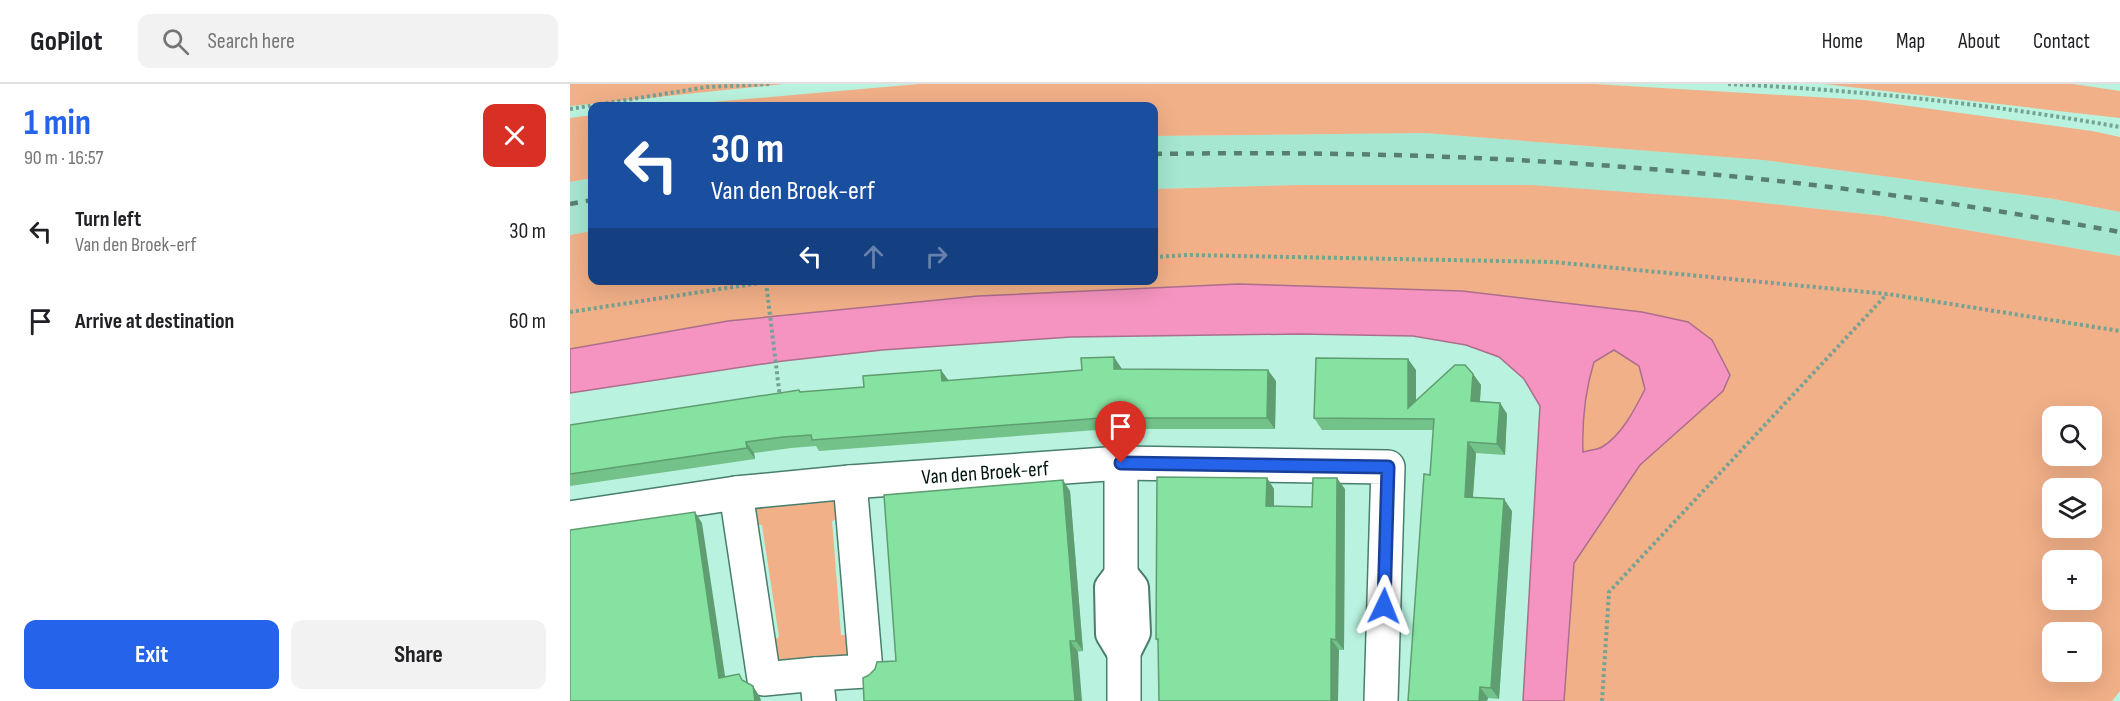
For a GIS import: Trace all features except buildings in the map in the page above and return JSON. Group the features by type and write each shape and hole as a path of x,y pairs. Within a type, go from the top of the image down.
{"street":[{"name":"Van den Broek-erf","path":"570,518 736,493 850,482 1121,463 1388,467 1381,701"},
{"path":"1121,463 1121,571 1109,587 1110,634 1124,657 1125,701"},
{"path":"736,493 764,680 817,688 866,671 850,482"}],"path":[{"path":"612,102 707,86 771,84"},
{"path":"1728,84 1826,86 2120,127"},
{"path":"570,109 588,106"},
{"path":"1158,257 1188,255 1553,262 1888,294 2120,331"},
{"path":"570,312 746,285"},
{"path":"766,285 781,404"},
{"path":"1602,701 1609,592 1888,294"}],"shaded area":[{"path":"570,84 784,84 609,102 588,102 588,104 570,106"},
{"path":"919,84 1594,84 1865,100 2092,131 2120,137 2120,212 2054,199 1763,160 1425,133 1158,136 1158,102 712,102"},
{"path":"1824,84 2073,84 2120,91 2120,118"},
{"path":"588,116 588,179 570,182 570,118"},
{"path":"1425,133 1763,160 2054,199 2120,212 2120,256 1884,216 1736,200 1301,185 1158,189 1158,136"},
{"path":"588,179 588,232 570,235 570,182"},
{"path":"1301,185 1531,185 1736,200 1884,216 2120,256 2120,691 2112,701 1564,701 1574,563 1640,465 1723,391 1730,375 1712,340 1688,322 1642,312 1462,291 1238,284 978,296 728,321 570,349 570,235 588,232 588,285 1158,285 1158,189"},
{"path":"1238,284 1462,291 1642,312 1688,322 1712,340 1730,375 1723,391 1640,465 1574,563 1564,701 1523,701 1540,406 1524,379 1499,357 1466,345 1413,336 1300,334 1071,337 882,350 783,361 570,393 570,349 728,321 978,296","holes":["1614,350 1639,366 1645,389 1627,421 1616,436 1602,447 1583,452 1585,407 1594,362"]},
{"path":"1614,350 1639,366 1645,388 1622,429 1602,447 1583,452 1585,406 1590,371 1596,361"},
{"path":"836,494 838,519 832,521 841,635 847,635 851,657 778,665 773,640 779,637 762,525 757,525 751,502"}],"railway":[{"path":"1158,154 1287,153 1419,156 1619,167 1849,189 2012,213 2120,232"},
{"path":"570,204 588,201"}],"route":[{"path":"1121,463 1388,467 1384,606"}]}
